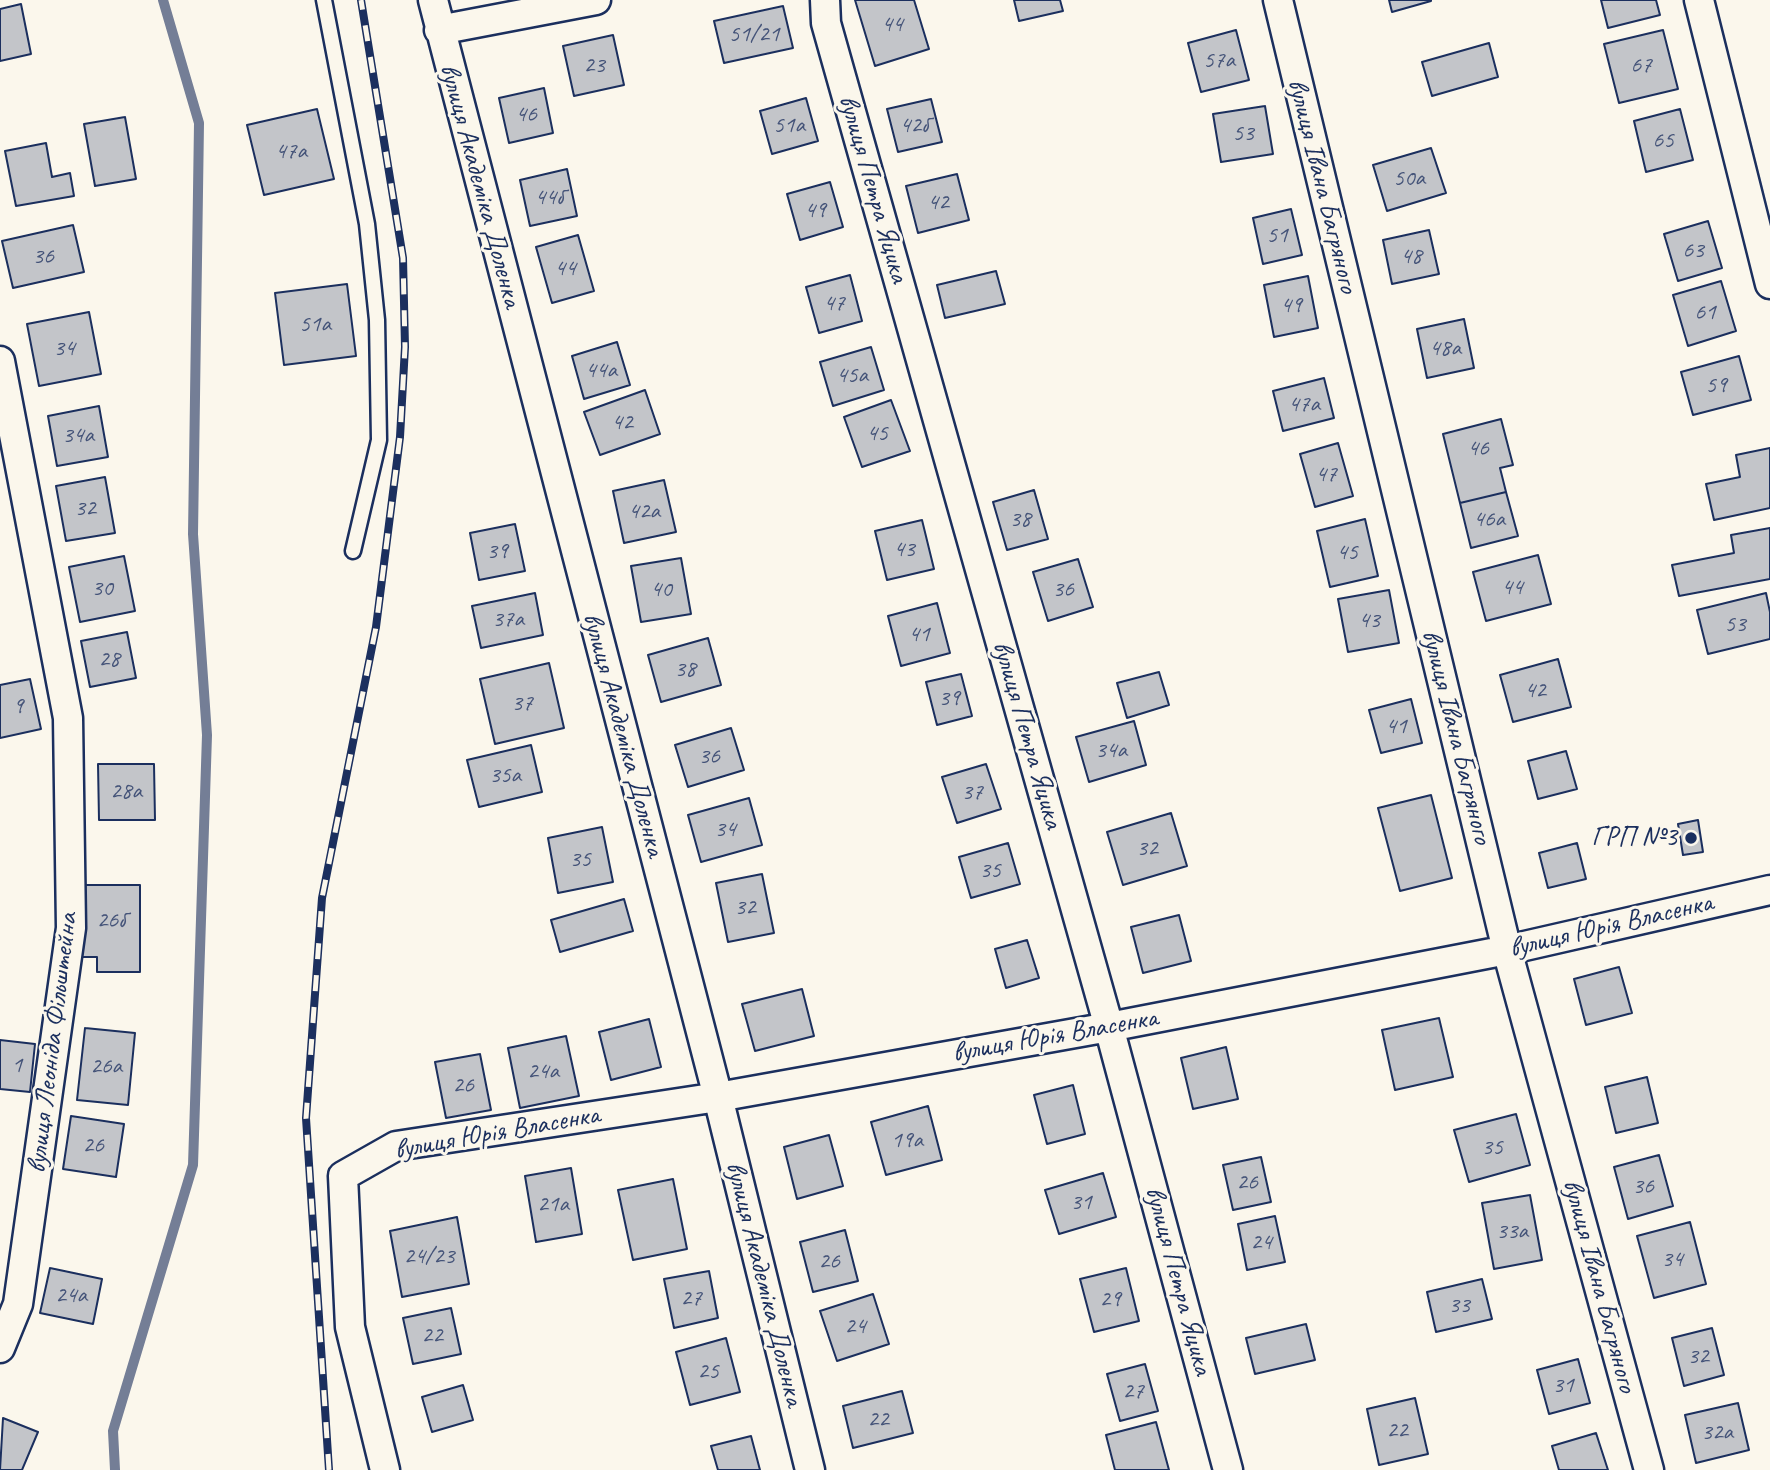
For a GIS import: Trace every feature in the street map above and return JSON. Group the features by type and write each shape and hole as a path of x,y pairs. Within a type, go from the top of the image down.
{"street":[{"name":"вулиця Академіка Доленка","path":"433,0 718,1097 810,1470"},
{"path":"439,30 596,0"},
{"name":"вулиця Петра Яцика","path":"825,0 826,23 1109,1027 1228,1470"},
{"name":"вулиця Івана Багряного","path":"1278,0 1507,950 1649,1470"},
{"path":"1699,0 1770,284"},
{"name":"вулиця Леоніда Фільштейна","path":"0,360 68,718 71,928 18,1304 0,1348"},
{"name":"вулиця Юрія Власенка","path":"386,1470 350,1327 343,1176 396,1146 718,1097 1109,1027 1507,950 1770,890"}],"lane":[{"path":"324,0 367,224 377,320 379,440 353,551"}],"building":[{"path":"855,0 914,0 929,49 875,66"},
{"path":"1014,0 1060,0 1063,11 1019,21"},
{"path":"1389,0 1431,0 1431,1 1392,12"},
{"path":"1601,0 1656,0 1660,15 1608,28"},
{"path":"21,4 31,54 0,61 0,9"},
{"path":"783,6 793,48 724,63 714,21"},
{"path":"1236,30 1249,80 1201,92 1188,43"},
{"path":"1663,30 1678,89 1619,103 1604,44"},
{"path":"613,35 624,85 574,96 563,46"},
{"path":"1489,43 1498,77 1432,96 1422,62"},
{"path":"544,88 553,133 509,143 499,98"},
{"path":"806,98 818,141 772,154 760,111"},
{"path":"931,99 942,142 898,152 887,109"},
{"path":"1265,106 1273,154 1221,162 1213,114"},
{"path":"317,109 334,179 264,195 247,125"},
{"path":"1680,109 1693,160 1646,172 1634,121"},
{"path":"125,117 136,179 95,186 84,124"},
{"path":"46,143 52,177 70,173 74,196 16,206 5,151"},
{"path":"1431,148 1446,193 1387,211 1373,165"},
{"path":"567,169 577,216 530,226 520,180"},
{"path":"957,174 969,220 918,233 906,186"},
{"path":"830,182 843,227 800,240 787,194"},
{"path":"1291,209 1302,255 1263,264 1253,218"},
{"path":"1708,221 1722,268 1678,281 1664,234"},
{"path":"73,225 84,272 13,288 2,241"},
{"path":"1429,230 1439,274 1392,284 1383,240"},
{"path":"578,235 594,291 552,303 536,247"},
{"path":"996,271 1005,304 945,318 937,285"},
{"path":"850,275 862,321 819,333 806,287"},
{"path":"1308,276 1318,328 1274,337 1264,285"},
{"path":"1721,281 1736,331 1688,346 1673,295"},
{"path":"347,284 356,356 284,365 275,293"},
{"path":"89,312 101,374 39,386 27,324"},
{"path":"1464,319 1474,368 1427,378 1417,329"},
{"path":"617,342 630,385 584,399 572,356"},
{"path":"871,347 884,390 833,406 820,362"},
{"path":"1739,356 1751,400 1693,415 1681,372"},
{"path":"1324,378 1334,418 1283,431 1273,391"},
{"path":"645,390 660,434 600,455 584,412"},
{"path":"891,400 910,451 862,467 844,417"},
{"path":"99,406 108,457 57,466 48,416"},
{"path":"1501,419 1513,465 1500,468 1506,492 1460,503 1443,434"},
{"path":"1338,443 1353,496 1315,507 1300,454"},
{"path":"1770,448 1770,508 1714,520 1706,484 1740,477 1736,455"},
{"path":"105,477 115,533 66,541 56,486"},
{"path":"664,480 676,532 624,543 613,491"},
{"path":"1034,490 1048,539 1007,550 993,502"},
{"path":"1506,492 1518,536 1471,548 1460,503"},
{"path":"1365,519 1378,576 1330,587 1317,531"},
{"path":"922,520 934,569 887,580 875,531"},
{"path":"515,524 525,571 479,580 470,533"},
{"path":"1770,528 1770,579 1679,596 1672,565 1734,553 1731,535"},
{"path":"1538,555 1551,604 1486,621 1473,572"},
{"path":"124,556 135,611 80,622 69,567"},
{"path":"681,558 691,614 641,622 631,566"},
{"path":"1078,559 1093,607 1048,621 1033,572"},
{"path":"1389,590 1399,643 1348,652 1338,599"},
{"path":"535,593 543,635 481,648 472,606"},
{"path":"1766,593 1770,612 1770,639 1708,654 1697,610"},
{"path":"937,603 950,653 901,666 888,616"},
{"path":"127,632 136,678 90,687 81,641"},
{"path":"708,638 721,685 661,702 648,655"},
{"path":"1558,659 1571,707 1513,722 1500,675"},
{"path":"549,663 564,728 495,744 480,679"},
{"path":"1159,672 1169,705 1127,718 1117,683"},
{"path":"961,674 972,716 937,725 926,682"},
{"path":"30,679 41,729 0,738 0,685"},
{"path":"1411,699 1422,743 1381,753 1369,710"},
{"path":"1134,721 1146,765 1089,782 1076,737"},
{"path":"731,728 744,770 688,787 675,745"},
{"path":"531,745 542,792 479,807 467,760"},
{"path":"1566,751 1577,789 1538,799 1528,761"},
{"path":"98,764 154,764 155,820 99,820"},
{"path":"986,764 1001,809 957,823 942,777"},
{"path":"1431,795 1452,878 1400,891 1378,808"},
{"path":"749,798 762,845 701,862 688,815"},
{"path":"1171,813 1187,866 1123,885 1107,832"},
{"name":"ГРП №3","path":"1698,820 1703,852 1683,855 1678,824"},
{"path":"602,827 613,882 558,893 548,838"},
{"path":"1008,843 1020,884 971,898 959,857"},
{"path":"1577,843 1586,879 1548,888 1539,853"},
{"path":"762,874 774,933 728,942 716,883"},
{"path":"82,885 140,885 140,972 97,972 97,957 82,957"},
{"path":"624,899 633,931 560,952 551,920"},
{"path":"1179,915 1191,961 1143,973 1131,927"},
{"path":"1027,940 1039,978 1006,988 995,949"},
{"path":"1619,967 1632,1013 1586,1025 1574,979"},
{"path":"802,989 814,1036 755,1051 742,1004"},
{"path":"1439,1018 1453,1077 1395,1090 1382,1030"},
{"path":"649,1019 661,1067 611,1080 599,1032"},
{"path":"85,1028 135,1033 128,1105 77,1100"},
{"path":"566,1036 579,1096 520,1108 508,1048"},
{"path":"0,1040 35,1044 30,1092 0,1089"},
{"path":"1226,1047 1238,1099 1193,1109 1181,1058"},
{"path":"480,1054 491,1110 446,1118 435,1062"},
{"path":"1647,1077 1658,1123 1616,1133 1605,1087"},
{"path":"1073,1085 1085,1134 1047,1144 1034,1095"},
{"path":"928,1106 942,1160 886,1175 871,1122"},
{"path":"1516,1114 1530,1165 1469,1182 1454,1130"},
{"path":"71,1116 124,1124 116,1177 63,1169"},
{"path":"829,1135 843,1186 797,1199 784,1147"},
{"path":"1659,1155 1673,1206 1628,1219 1614,1167"},
{"path":"1261,1157 1271,1202 1233,1210 1223,1165"},
{"path":"571,1168 582,1234 536,1242 525,1176"},
{"path":"1103,1173 1116,1217 1059,1234 1045,1190"},
{"path":"673,1179 687,1249 633,1260 618,1190"},
{"path":"1530,1195 1542,1260 1494,1269 1482,1203"},
{"path":"1275,1216 1285,1262 1247,1270 1238,1224"},
{"path":"457,1217 469,1284 402,1297 390,1231"},
{"path":"1690,1222 1706,1284 1654,1298 1637,1236"},
{"path":"845,1230 858,1281 813,1292 800,1242"},
{"path":"50,1268 102,1279 93,1324 40,1313"},
{"path":"1126,1268 1139,1321 1094,1332 1080,1279"},
{"path":"709,1271 718,1318 674,1328 664,1279"},
{"path":"1482,1279 1492,1319 1436,1332 1427,1292"},
{"path":"873,1294 889,1344 837,1361 820,1311"},
{"path":"451,1308 461,1354 413,1364 403,1318"},
{"path":"1306,1324 1315,1360 1255,1374 1246,1338"},
{"path":"1712,1328 1724,1375 1684,1386 1672,1338"},
{"path":"726,1338 740,1392 690,1405 676,1352"},
{"path":"1578,1359 1590,1403 1549,1414 1537,1370"},
{"path":"1145,1364 1158,1411 1120,1421 1107,1374"},
{"path":"463,1385 473,1420 432,1432 422,1397"},
{"path":"902,1391 913,1433 853,1448 843,1406"},
{"path":"1415,1398 1428,1454 1379,1465 1367,1409"},
{"path":"1738,1403 1749,1450 1696,1463 1685,1415"},
{"path":"3,1418 38,1432 22,1470 0,1470"},
{"path":"1156,1422 1169,1470 1115,1470 1106,1435"},
{"path":"1596,1433 1608,1470 1559,1470 1552,1446"},
{"path":"751,1436 760,1470 718,1470 711,1446"}],"waterway":[{"path":"115,1470 113,1431 193,1165 207,735 193,534 199,123 163,0"}],"railway":[{"path":"329,1470 306,1118 322,898 376,627 400,437 405,347 403,258 361,0"}],"place":[{"name":"ГРП №3","path":"1691,838"}]}
